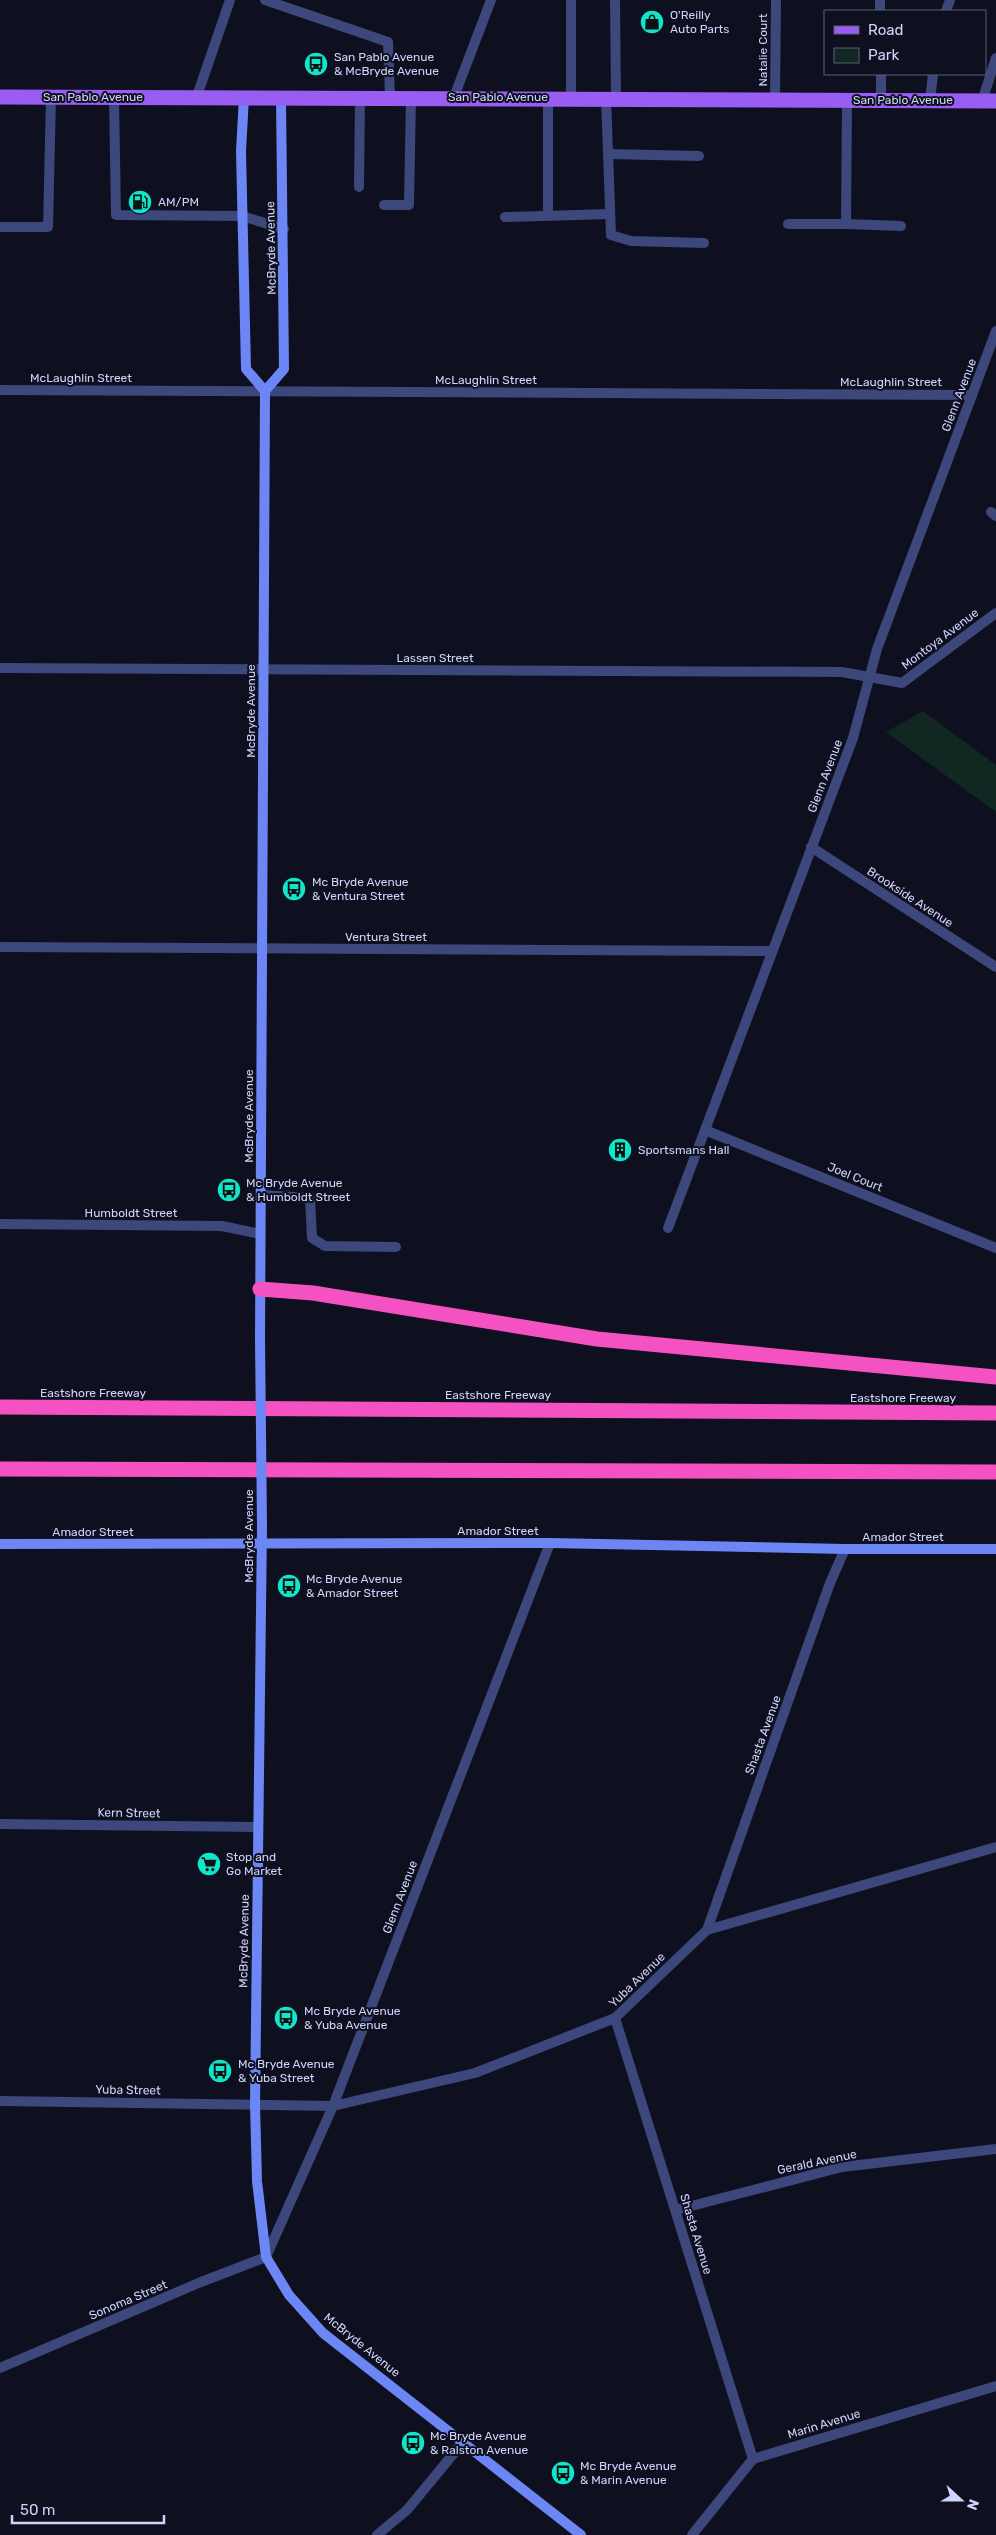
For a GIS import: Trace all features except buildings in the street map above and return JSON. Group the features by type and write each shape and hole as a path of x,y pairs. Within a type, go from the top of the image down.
{"highway":[{"path":"260,1289 313,1293 597,1339 996,1377"},
{"name":"Eastshore Freeway","path":"0,1407 996,1414"},
{"path":"0,1470 996,1472"}],"main road":[{"name":"San Pablo Avenue","path":"0,97 454,97 989,101"},
{"path":"244,97 242,216 246,369 265,391"},
{"name":"McBryde Avenue","path":"281,97 284,230 284,370 265,391 263,669 260,1234 262,1545 255,2104 257,2181 266,2258 289,2295 323,2333 464,2441 581,2535"},
{"name":"Amador Street","path":"0,1544 550,1543 845,1549 996,1549"}],"street":[{"path":"197,96 230,0"},
{"path":"265,0 388,42 390,97"},
{"path":"454,97 491,0"},
{"path":"571,0 571,98"},
{"path":"615,0 608,154 611,235 632,241 704,243"},
{"name":"Natalie Court","path":"775,99 776,0"},
{"path":"989,101 996,58"},
{"path":"881,75 881,100"},
{"path":"930,100 932,75"},
{"path":"0,227 48,227 51,97"},
{"path":"114,97 116,215 242,216 284,230"},
{"path":"359,187 360,97"},
{"path":"384,205 409,205 411,97"},
{"path":"548,98 548,216"},
{"path":"846,224 847,100"},
{"path":"608,154 699,156"},
{"path":"505,217 610,214"},
{"path":"788,224 901,226"},
{"name":"Glenn Avenue","path":"668,1228 853,738 877,649 996,331"},
{"name":"McLaughlin Street","path":"0,390 972,395"},
{"name":"Montoya Avenue","path":"870,677 902,683 996,613"},
{"name":"Lassen Street","path":"0,668 842,672 870,677"},
{"name":"Brookside Avenue","path":"811,847 996,967"},
{"name":"Ventura Street","path":"0,947 771,951"},
{"name":"Joel Court","path":"705,1130 996,1248"},
{"path":"261,1195 310,1198 312,1238 324,1246 396,1246"},
{"name":"Humboldt Street","path":"0,1224 222,1226 260,1234"},
{"name":"Glenn Avenue","path":"266,2258 333,2106 550,1543"},
{"name":"Shasta Avenue","path":"707,1930 830,1583 845,1549"},
{"name":"Kern Street","path":"0,1824 258,1827"},
{"name":"Yuba Avenue","path":"255,2104 333,2106 475,2073 615,2018 707,1930 996,1847"},
{"name":"Shasta Avenue","path":"615,2018 753,2459"},
{"name":"Yuba Street","path":"0,2101 255,2104"},
{"name":"Gerald Avenue","path":"676,2210 842,2167 996,2149"},
{"name":"Sonoma Street","path":"0,2368 201,2282 266,2258"},
{"name":"Marin Avenue","path":"753,2459 996,2386"},
{"path":"377,2535 407,2510 464,2441"},
{"path":"692,2535 753,2459"}],"green space":[{"path":"923,711 996,765 996,812 886,732"}],"place":[{"name":"O'Reilly Auto Parts","path":"652,22"},
{"name":"San Pablo Avenue & McBryde Avenue","path":"316,64"},
{"name":"AM/PM","path":"140,202"},
{"name":"Mc Bryde Avenue & Ventura Street","path":"294,889"},
{"name":"Sportsmans Hall","path":"620,1150"},
{"name":"Mc Bryde Avenue & Humboldt Street","path":"229,1190"},
{"name":"Mc Bryde Avenue & Amador Street","path":"289,1586"},
{"name":"Stop and Go Market","path":"209,1864"},
{"name":"Mc Bryde Avenue & Yuba Avenue","path":"286,2018"},
{"name":"Mc Bryde Avenue & Yuba Street","path":"220,2071"},
{"name":"Mc Bryde Avenue & Ralston Avenue","path":"413,2443"},
{"name":"Mc Bryde Avenue & Marin Avenue","path":"563,2473"}]}
